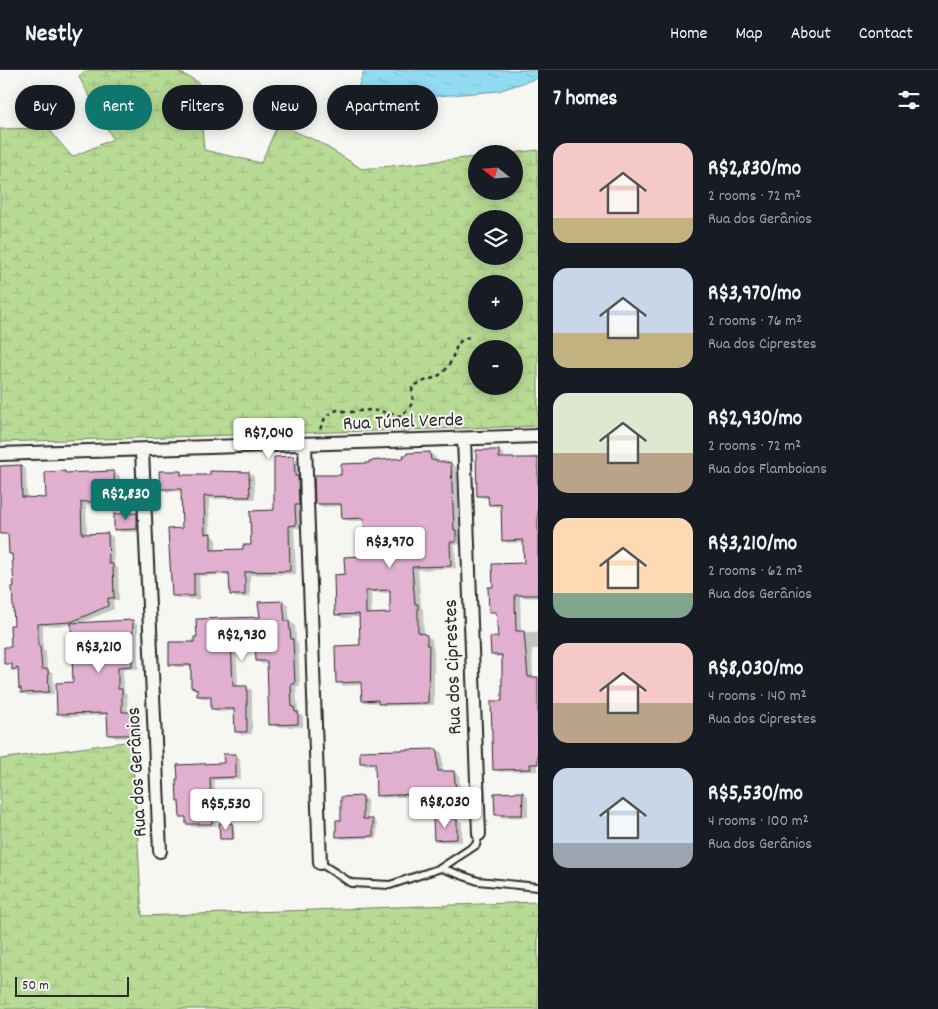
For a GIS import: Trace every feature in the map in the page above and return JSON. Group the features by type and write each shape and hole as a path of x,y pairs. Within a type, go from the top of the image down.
{"street":[{"name":"Rua Túnel Verde","path":"0,454 142,451 538,436"},
{"name":"Rua dos Ciprestes","path":"464,439 479,834"},
{"path":"310,445 320,863"},
{"name":"Rua dos Gerânios","path":"142,451 160,851"}],"lane":[{"path":"320,863 351,883 390,885 441,868 476,845 479,834"},
{"path":"441,868 478,881 538,888"}],"path":[{"path":"310,445 326,416 337,410 351,412 370,410 399,416 409,410 412,404 412,388 420,381 436,378 446,370 453,359 457,343 463,338 470,337"}],"green space":[{"path":"85,70 175,70 198,82 198,85 162,85 162,130 202,130 204,150 261,163 275,130 292,130 319,142 362,169 468,158 468,200 523,200 523,152 538,150 538,426 0,442 0,129 50,130 72,157 113,139 108,130 152,130 152,85 85,85 85,88 79,77"},
{"path":"132,741 142,916 538,902 538,1009 0,1009 0,759"}],"water":[{"path":"364,70 538,70 538,78 498,91 438,96 438,85 359,85"}],"building":[{"path":"476,450 499,450 499,458 538,458 538,595 515,595 516,631 524,631 528,677 538,677 538,764 530,764 531,769 493,770 491,701 502,701 502,655 491,655 490,637 498,637 496,612 489,612 488,587 493,587 492,564 524,563 523,540 502,541 501,504 489,505 488,496 477,496"},
{"path":"430,452 431,460 451,463 456,542 450,542 451,566 412,567 415,604 418,604 418,632 427,635 427,645 429,645 428,703 378,704 378,700 362,701 361,682 336,683 335,646 360,645 359,614 335,615 334,575 345,574 344,557 361,556 360,546 365,545 364,518 342,519 341,504 315,504 314,475 341,475 341,464 369,463 369,461 404,458 403,455 407,455 407,453","holes":["390,590 390,613 366,614 366,591"]},
{"path":"294,456 295,476 298,476 299,505 295,505 296,525 289,526 290,571 245,572 245,595 230,595 229,573 194,574 194,596 172,596 168,529 182,528 181,489 160,489 159,471 181,471 181,475 210,475 210,471 249,472 250,497 204,496 205,534 211,533 211,550 243,549 243,545 251,545 250,511 274,510 274,457"},
{"path":"21,465 22,497 46,498 45,472 114,471 115,501 81,502 82,534 108,533 109,564 113,564 114,598 108,598 108,606 71,622 38,624 38,646 40,646 42,669 48,669 49,692 21,693 21,688 19,689 18,668 12,670 12,664 4,664 4,647 11,647 10,625 14,625 12,587 14,586 12,554 9,554 8,534 0,534 0,466"},
{"path":"137,513 137,529 114,530 114,514"},
{"path":"283,601 285,621 289,621 291,639 293,639 295,684 291,684 292,707 294,707 295,712 298,712 298,724 269,725 267,661 256,661 255,640 231,640 233,686 247,686 247,732 235,732 234,709 211,709 211,696 197,696 197,689 191,687 191,665 169,665 169,642 194,642 194,637 197,637 196,619 260,617 258,602"},
{"path":"133,620 132,666 118,667 118,689 122,689 122,712 135,712 136,735 108,735 107,713 57,714 56,683 73,682 71,623"},
{"path":"437,749 438,771 454,771 456,792 376,796 375,763 360,763 360,751"},
{"path":"223,754 236,754 236,777 210,778 212,824 186,824 186,817 180,817 179,801 177,801 177,765 224,763"},
{"path":"523,792 522,815 495,815 494,793"},
{"path":"363,796 363,819 373,819 373,836 336,837 336,820 341,820 341,797"},
{"path":"457,818 457,839 434,840 433,819"},
{"path":"219,823 232,823 233,839 220,839"}]}
